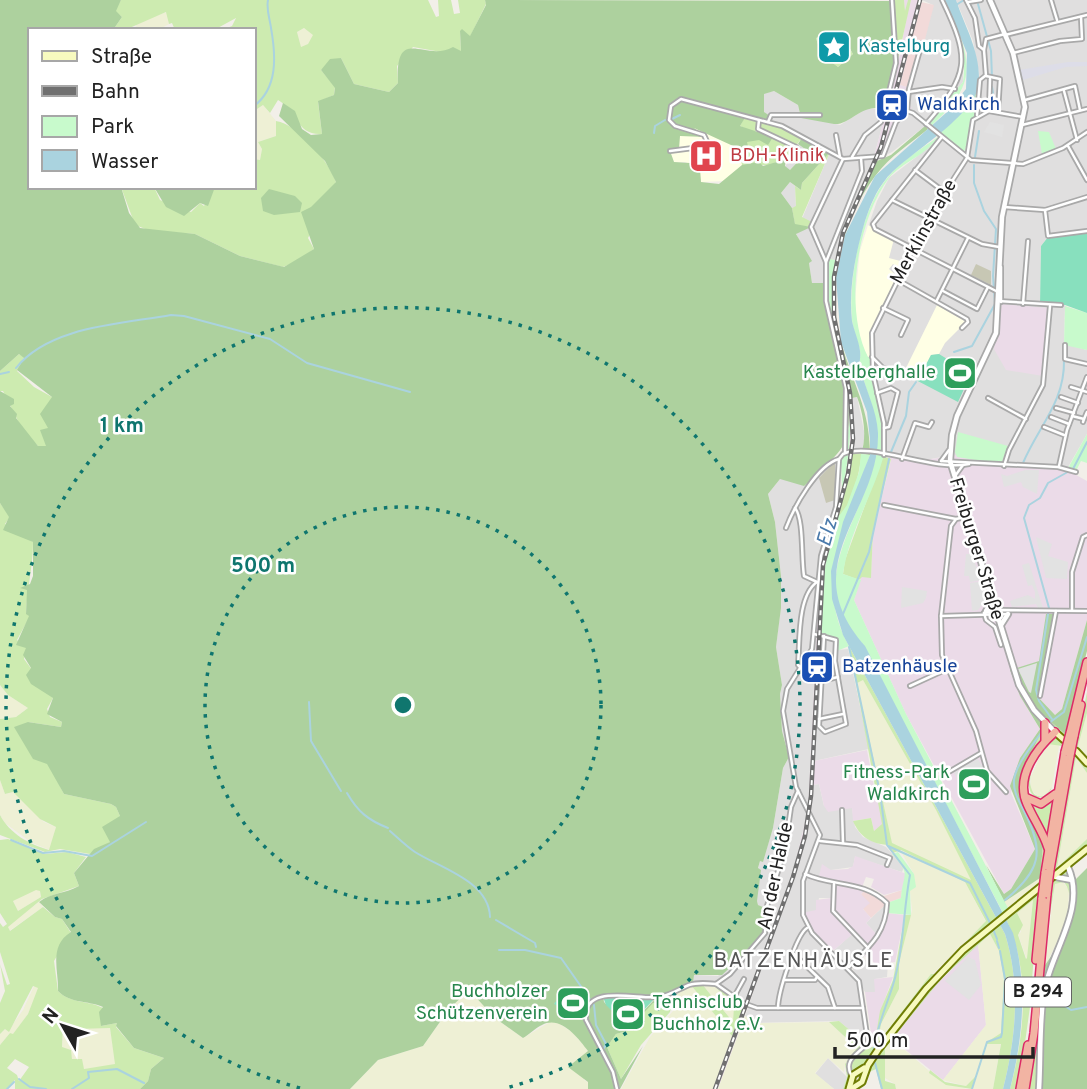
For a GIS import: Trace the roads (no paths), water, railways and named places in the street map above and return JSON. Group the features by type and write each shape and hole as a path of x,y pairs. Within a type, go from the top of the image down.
{"highway":[{"name":"B 294","path":"1023,1089 1034,1033 1044,896 1087,662"},
{"name":"B 294","path":"1072,734 1086,686"},
{"path":"1078,719 1087,709"},
{"path":"1045,723 1045,738"},
{"path":"1048,848 1025,797 1026,771 1045,738 1053,731"},
{"name":"B 294","path":"1050,873 1048,848 1058,791 1070,753"},
{"path":"1025,797 1035,804 1043,804 1058,791"}],"main road":[{"name":"Freiburger Straße","path":"1053,731 1064,740"},
{"path":"1070,753 1087,763"},
{"path":"850,1089 878,1050 946,967 1050,873 1066,868 1087,849"}],"street":[{"path":"852,157 865,135 877,127 885,108 896,63 892,0"},
{"path":"926,124 955,89 962,71 956,31 942,0"},
{"path":"981,0 967,1 975,18 979,47 984,50"},
{"path":"990,0 1013,53 1025,100 1075,86 1080,110"},
{"path":"1051,0 1058,22"},
{"path":"999,112 1000,79 986,76 984,50 987,39 1087,16"},
{"path":"1013,53 1060,41 1082,39 1081,17"},
{"path":"907,111 908,92 922,43"},
{"path":"967,158 973,120 977,115 980,80 986,76"},
{"path":"988,113 990,79"},
{"path":"908,92 942,87 955,89"},
{"path":"1064,91 1077,140"},
{"path":"670,150 693,148 707,162 713,154 704,135 675,126 669,120 671,106 681,99 793,131 841,158 878,159 888,149 899,116 907,111 914,113 940,137 974,161 1014,165 1068,146 1087,132"},
{"name":"Freiburger Straße","path":"1000,302 993,289 999,265 997,246 1025,100"},
{"path":"1022,125 1087,108"},
{"path":"977,115 999,112 1023,117"},
{"path":"768,122 771,115 820,115"},
{"path":"759,120 756,127 796,147 798,157"},
{"path":"826,262 811,227 841,158 836,135"},
{"path":"940,137 875,221 875,229 993,289 977,309 942,291"},
{"path":"1068,146 1087,180"},
{"path":"857,1080 850,1060 868,1041 862,987 848,967 807,928 802,903 805,874 820,841 819,829 798,791 783,704 787,689 811,651 821,556 836,507 839,459 844,450 847,416 846,388 826,301 826,262 862,171 861,158"},
{"name":"Merklinstraße","path":"883,455 884,428 872,357 872,334 929,218 967,158"},
{"path":"915,170 944,192"},
{"path":"1004,207 1045,210 1087,197"},
{"path":"892,200 968,238 997,246"},
{"path":"1045,210 1048,236 1087,231"},
{"path":"937,300 968,238"},
{"path":"1023,304 1028,240"},
{"name":"Freiburger Straße","path":"999,265 1002,271 995,336 957,416 950,448 951,463 965,517 1019,685 1053,731"},
{"path":"898,280 968,320 962,328"},
{"path":"1000,302 1061,305"},
{"path":"1004,466 1009,450 1039,395 1046,373 1050,306"},
{"name":"Merklinstraße","path":"884,308 908,320 901,335"},
{"path":"1065,345 1065,359 1087,364"},
{"path":"872,357 888,371 908,377"},
{"path":"1058,467 1065,435 1087,377"},
{"path":"1071,387 1087,392"},
{"path":"877,393 891,388 898,392 893,419 889,427 884,428"},
{"path":"1060,397 1078,403"},
{"path":"988,398 1026,419"},
{"path":"1056,408 1084,421 1087,412"},
{"path":"1051,417 1069,424"},
{"path":"902,459 915,423 929,427 932,422"},
{"path":"1044,427 1065,435"},
{"path":"941,461 950,448"},
{"path":"844,450 863,450 934,463 1058,467 1071,471"},
{"path":"786,528 806,486 832,462 839,459"},
{"path":"934,463 941,461 963,466 969,464"},
{"path":"954,480 963,466"},
{"path":"884,505 956,519 965,517"},
{"path":"795,508 802,520 800,547 804,576 817,582"},
{"path":"956,519 951,526 941,616 942,655 976,731 989,775 1006,792"},
{"path":"1073,610 1072,572 1083,537 1087,535"},
{"path":"801,668 798,665 803,615 811,588 817,582"},
{"path":"992,601 985,612 986,620 995,627 1001,645"},
{"path":"1040,696 1054,611"},
{"path":"941,616 985,612 1087,611"},
{"path":"1000,626 1009,613"},
{"path":"814,634 824,636 836,639 845,727 830,731 819,729 824,636"},
{"path":"910,686 947,669"},
{"path":"821,681 838,677"},
{"path":"819,719 844,713"},
{"path":"942,776 982,753"},
{"name":"An der Halde","path":"716,984 730,974 765,933 767,906 785,849 791,807 798,791"},
{"path":"842,810 843,843"},
{"path":"820,841 843,843 887,854 890,858 887,865"},
{"path":"1039,1089 1044,992 1053,962 1067,931 1072,878 1066,868"},
{"path":"1050,873 1072,878"},
{"path":"805,874 834,884 866,887 887,903 886,924 868,948 848,967"},
{"path":"834,884 833,911 868,948"},
{"path":"778,1008 784,980 803,930 807,928"},
{"path":"794,954 832,992 835,1008"},
{"path":"784,980 815,981 817,977"},
{"path":"734,996 744,979"},
{"path":"617,1089 613,1072 602,1055 585,1013 592,1002 606,995 655,998 693,984 716,984 753,1007 864,1008"}],"water":[{"path":"945,0 956,0 975,49 979,81 976,94 955,120 886,179 865,221 854,270 851,308 860,353 860,367 878,433 875,462 867,488 845,538 838,563 837,589 845,616 865,646 1013,933 1021,972 1022,1011 1010,1089 1003,1089 1014,1031 1015,992 1005,934 843,635 832,599 831,571 843,522 870,455 867,412 841,342 836,278 845,235 875,176 947,112 966,89 967,53"}],"waterway":[{"path":"256,104 267,90 273,71 274,49 268,0"},
{"path":"956,5 964,0"},
{"path":"978,4 991,51 992,78"},
{"path":"992,87 993,93"},
{"path":"990,109 992,105"},
{"path":"672,119 680,115"},
{"path":"654,133 655,126 665,120"},
{"path":"975,157 979,131"},
{"path":"954,352 972,346 995,304 993,276 996,229 984,211 974,183 974,165"},
{"path":"16,368 30,354 67,335 87,329 171,315 270,339 307,363 410,392"},
{"path":"1023,463 1055,402 1060,389 1064,360"},
{"path":"0,374 9,372"},
{"path":"891,452 906,416 909,392 916,382"},
{"path":"1052,719 1039,701 1036,690 1049,608 1024,518 1029,505 1040,498 1048,483 1073,469 1087,442"},
{"path":"843,614 869,552 889,459"},
{"path":"1049,723 1064,712 1087,637"},
{"path":"849,647 880,793 887,845 910,875 897,971 873,1053"},
{"path":"309,702 311,741 341,791"},
{"path":"1005,900 1026,879 1036,860 1035,838 1014,788 1014,780 1021,762 1041,733"},
{"path":"347,793 364,815 388,828"},
{"path":"11,840 43,853 64,851 92,856 146,822"},
{"path":"390,831 415,852 472,885 488,905 490,917"},
{"path":"888,846 970,883 990,923"},
{"path":"496,920 535,943 536,947"},
{"path":"993,929 997,939"},
{"path":"997,941 999,948"},
{"path":"499,950 525,950 561,958 594,1005 596,1025 606,1044 603,1050"},
{"path":"972,1089 987,1042 1001,1037 1002,1033 1005,979 1000,951"},
{"path":"1022,980 1030,985"},
{"path":"1047,995 1071,1010 1087,1007"},
{"path":"874,1059 882,1089"},
{"path":"72,1089 89,1078 88,1072 117,1069 144,1083"},
{"path":"614,1074 619,1089"},
{"path":"19,1079 30,1087 46,1089"},
{"path":"7,1089 14,1082"}],"railway":[{"path":"715,1089 793,877 805,836 811,796 823,565 848,474 853,439 850,393 834,317 834,277 843,233 881,147 920,0"}],"place":[{"name":"Kastelburg","path":"834,47"},
{"name":"Waldkirch","path":"892,105"},
{"name":"BDH-Klinik","path":"706,156"},
{"name":"Kastelberghalle","path":"960,373"},
{"name":"Batzenhäusle","path":"817,667"},
{"name":"Fitness-Park Waldkirch","path":"974,784"},
{"name":"Buchholzer Schützenverein","path":"573,1003"},
{"name":"Tennisclub Buchholz e.V.","path":"628,1014"}],"district":[{"name":"BATZENHÄUSLE","path":"804,961"}],"water label":[{"name":"Elz","path":"828,533"}]}
